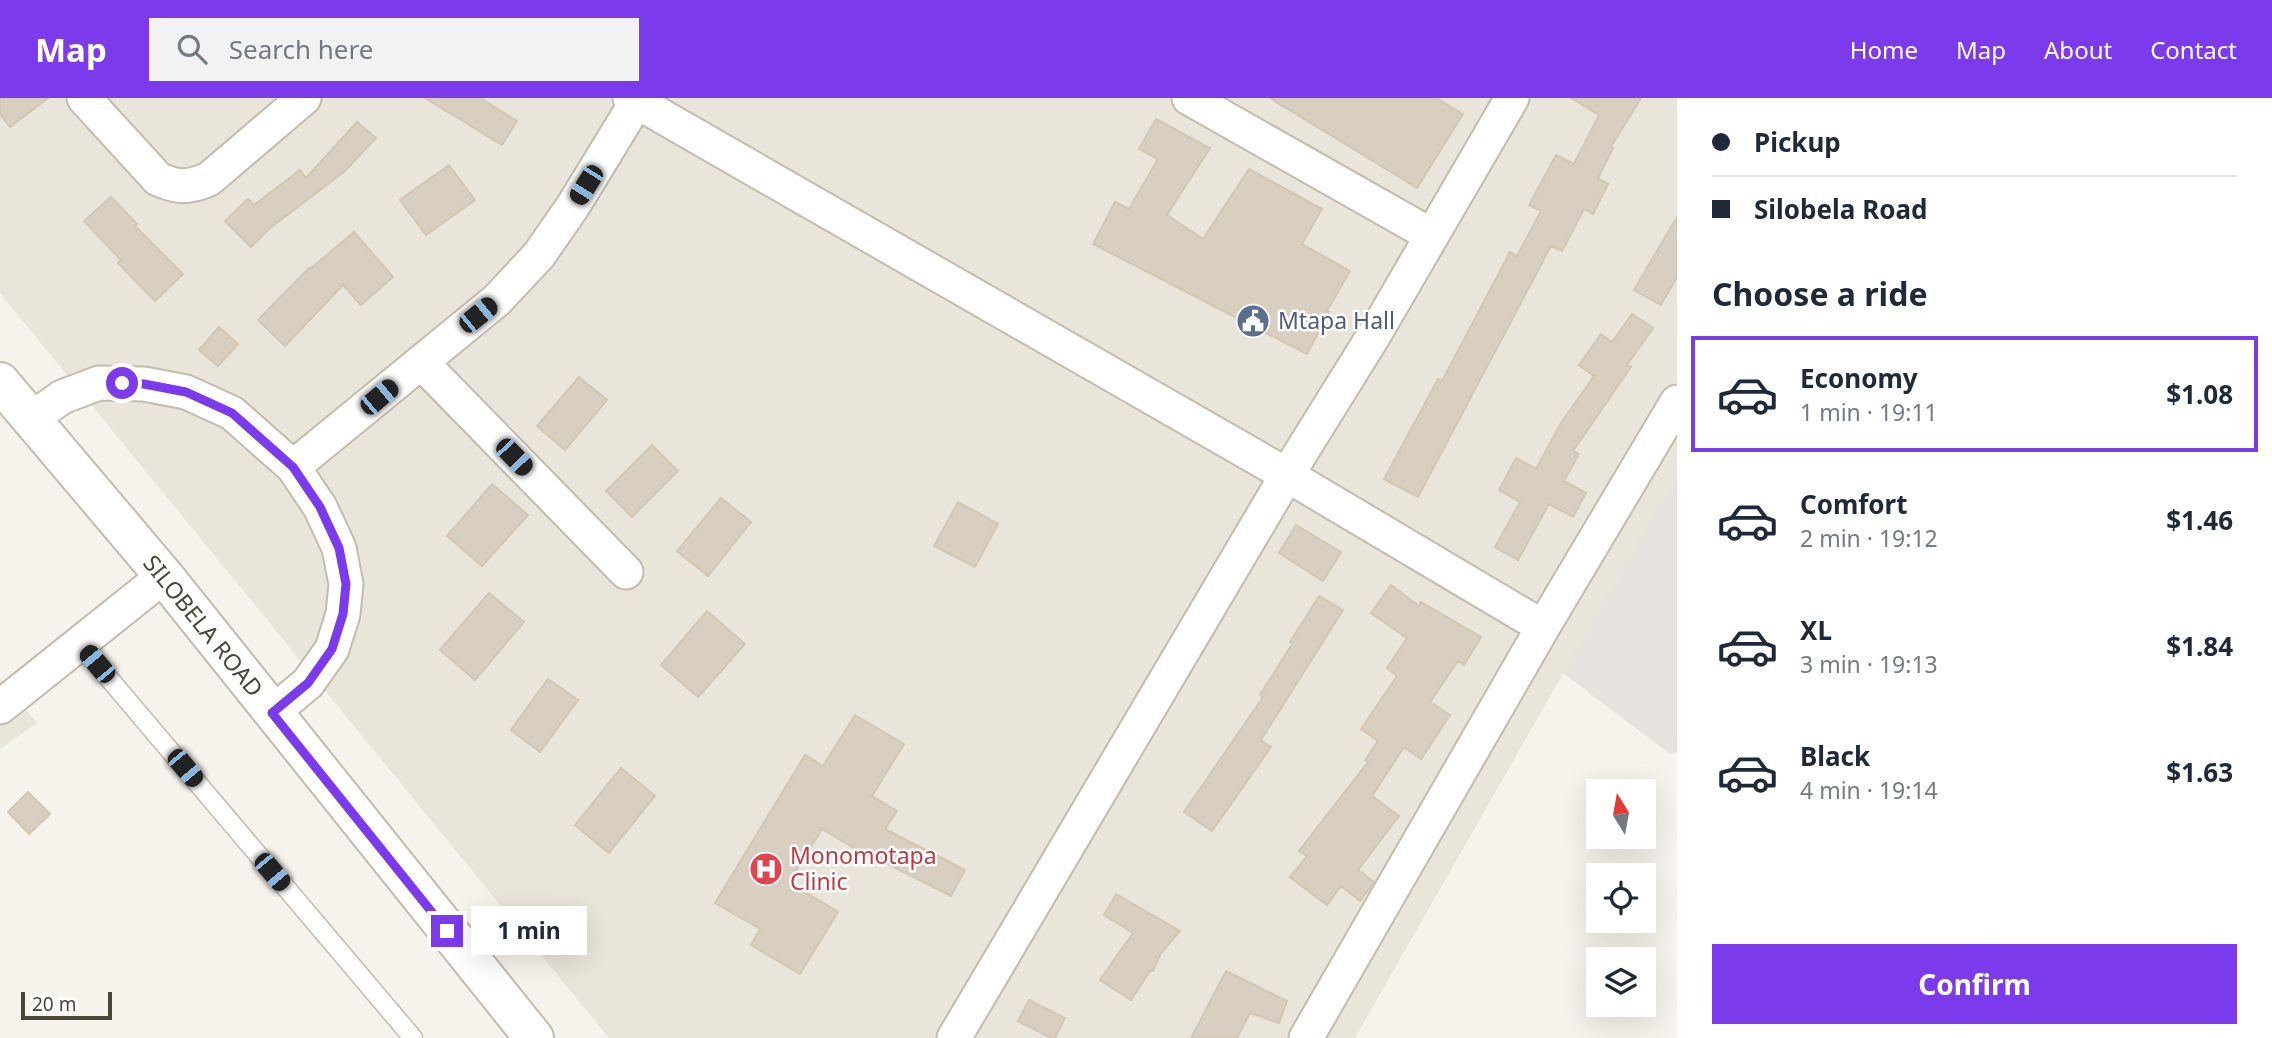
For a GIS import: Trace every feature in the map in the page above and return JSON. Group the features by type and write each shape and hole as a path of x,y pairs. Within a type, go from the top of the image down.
{"street":[{"path":"84,98 158,179 173,186 192,186 209,179 304,98"},
{"path":"1189,98 1431,235"},
{"path":"954,1038 1287,475 1374,335 1512,98"},
{"path":"293,467 497,300 538,255 573,206 635,99 1287,475 1543,627"},
{"path":"421,362 626,572"},
{"name":"SILOBELA ROAD","path":"0,382 164,576 534,1038"},
{"path":"31,419 62,397 99,383 144,384 186,392 232,413 293,467 320,507 339,548 346,584 343,614 332,649 308,683 272,713"},
{"path":"1306,1038 1543,627 1677,402"},
{"path":"0,707 164,576"}],"lane":[{"path":"79,643 413,1038"}],"shaded area":[{"path":"0,98 1677,98 1677,474 1355,1038 609,1038 0,293"},
{"path":"1677,474 1677,752 1670,754 1563,673"},
{"path":"0,679 37,723 0,749"}],"building":[{"path":"0,98 48,98 10,127 0,114"},
{"path":"425,98 480,98 517,121 502,145"},
{"path":"1270,98 1436,98 1463,114 1417,188"},
{"path":"1571,98 1641,98 1611,147 1613,148 1598,178 1608,184 1593,214 1584,209 1562,251 1551,246 1418,497 1384,479 1438,379 1442,381 1510,252 1517,256 1541,211 1529,205 1556,155 1574,164 1599,115"},
{"path":"1156,119 1210,148 1167,215 1203,239 1249,169 1322,209 1302,244 1350,271 1307,354 1093,244 1115,202 1129,209 1158,159 1139,149"},
{"path":"357,122 376,138 345,171 269,229 251,247 225,221 248,199 254,205 300,170 306,178"},
{"path":"449,165 475,200 426,235 400,200"},
{"path":"111,197 137,224 135,226 183,274 155,301 118,263 121,260 84,221"},
{"path":"1677,217 1677,277 1661,305 1634,290"},
{"path":"354,232 393,277 361,305 343,285 285,346 258,320 309,268"},
{"path":"1632,314 1653,328 1627,365 1631,367 1573,451 1579,454 1564,481 1586,493 1573,517 1549,504 1518,560 1495,547 1520,502 1499,490 1516,458 1536,469 1561,423 1594,376 1579,365 1601,334 1612,342"},
{"path":"219,327 238,344 218,366 199,350"},
{"path":"579,377 607,400 565,450 537,426"},
{"path":"652,445 678,471 632,517 606,491"},
{"path":"492,484 528,515 482,566 447,536"},
{"path":"721,498 751,522 708,576 677,551"},
{"path":"958,502 998,524 975,567 934,546"},
{"path":"1296,525 1341,552 1323,581 1279,553"},
{"path":"1391,585 1419,606 1421,602 1481,637 1464,665 1458,661 1430,702 1450,715 1421,759 1404,747 1372,796 1399,816 1358,870 1374,882 1360,901 1341,886 1327,905 1290,877 1307,856 1299,851 1368,762 1365,760 1378,741 1361,729 1397,676 1387,668 1407,638 1371,613"},
{"path":"489,593 524,622 475,680 440,650"},
{"path":"1319,596 1343,610 1261,740 1271,747 1212,831 1184,812 1263,697 1260,695"},
{"path":"707,611 745,644 698,697 661,665"},
{"path":"548,679 578,700 540,752 511,730"},
{"name":"Monomotapa Clinic","path":"855,715 904,744 872,796 897,811 885,829 965,870 951,896 870,855 869,857 822,829 789,882 838,912 800,974 751,945 760,929 715,903 805,755 823,766"},
{"path":"621,768 655,796 609,853 575,825"},
{"path":"28,792 50,814 29,834 8,812"},
{"path":"1116,894 1180,931 1161,953 1153,971 1151,970 1131,1000 1100,980 1133,933 1104,915"},
{"path":"1226,971 1287,1001 1279,1023 1250,1013 1237,1038 1191,1038"},
{"path":"1029,1000 1065,1018 1055,1038 1018,1021"}],"place":[{"name":"Mtapa Hall","path":"1253,321"},
{"name":"Monomotapa Clinic","path":"766,869"}],"route":[{"path":"122,383 186,392 232,413 293,467 320,507 339,548 346,584 343,614 332,649 308,683 272,713 447,931"}]}
